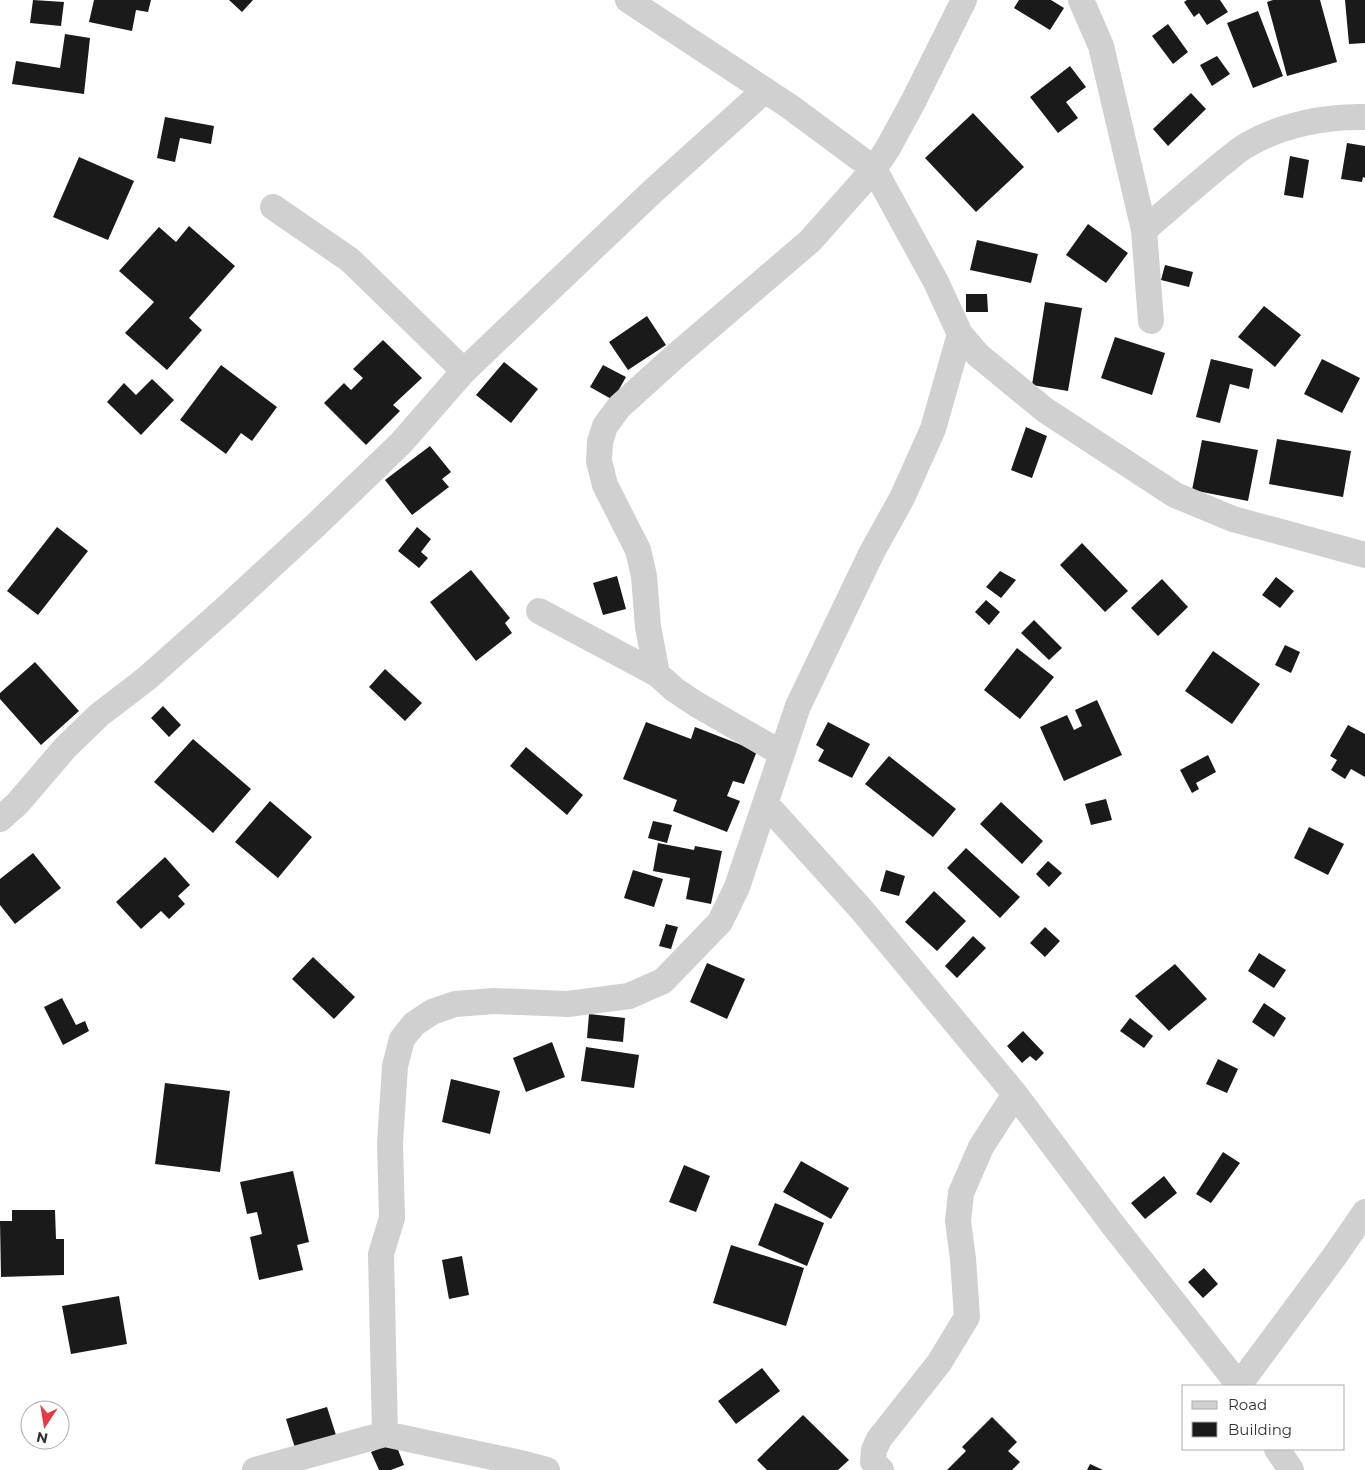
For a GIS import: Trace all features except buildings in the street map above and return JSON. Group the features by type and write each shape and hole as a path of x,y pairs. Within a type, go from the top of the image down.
{"street":[{"path":"628,0 765,90 874,169 936,282 960,334 978,355 1044,410 1175,495 1233,519 1365,555"},
{"path":"657,674 646,609 644,576 638,550 604,485 599,461 600,442 605,426 619,407 632,395 810,241 874,169 888,148 913,102 964,0"},
{"path":"1081,0 1101,46 1144,230 1151,321"},
{"path":"0,819 17,804 65,748 99,715 146,679 226,608 401,443 464,371 646,198 765,90"},
{"path":"1144,230 1246,145 1276,132 1312,122 1365,117"},
{"path":"273,207 350,260 464,371"},
{"path":"385,1434 381,1254 392,1218 390,1144 395,1066 402,1039 414,1024 432,1012 455,1004 494,1001 568,1004 629,996 663,981 720,922 737,888 798,706 872,552 902,498 933,429 960,334"},
{"path":"539,611 657,674 675,690 696,704 781,753"},
{"path":"766,804 861,909 1015,1094 1113,1225 1239,1385 1365,1212"},
{"path":"881,1470 873,1462 874,1450 879,1439 939,1363 967,1317 958,1221 962,1193 981,1146 1015,1094"},
{"path":"255,1470 385,1434 547,1470"},
{"path":"1279,1450 1291,1470"}]}
